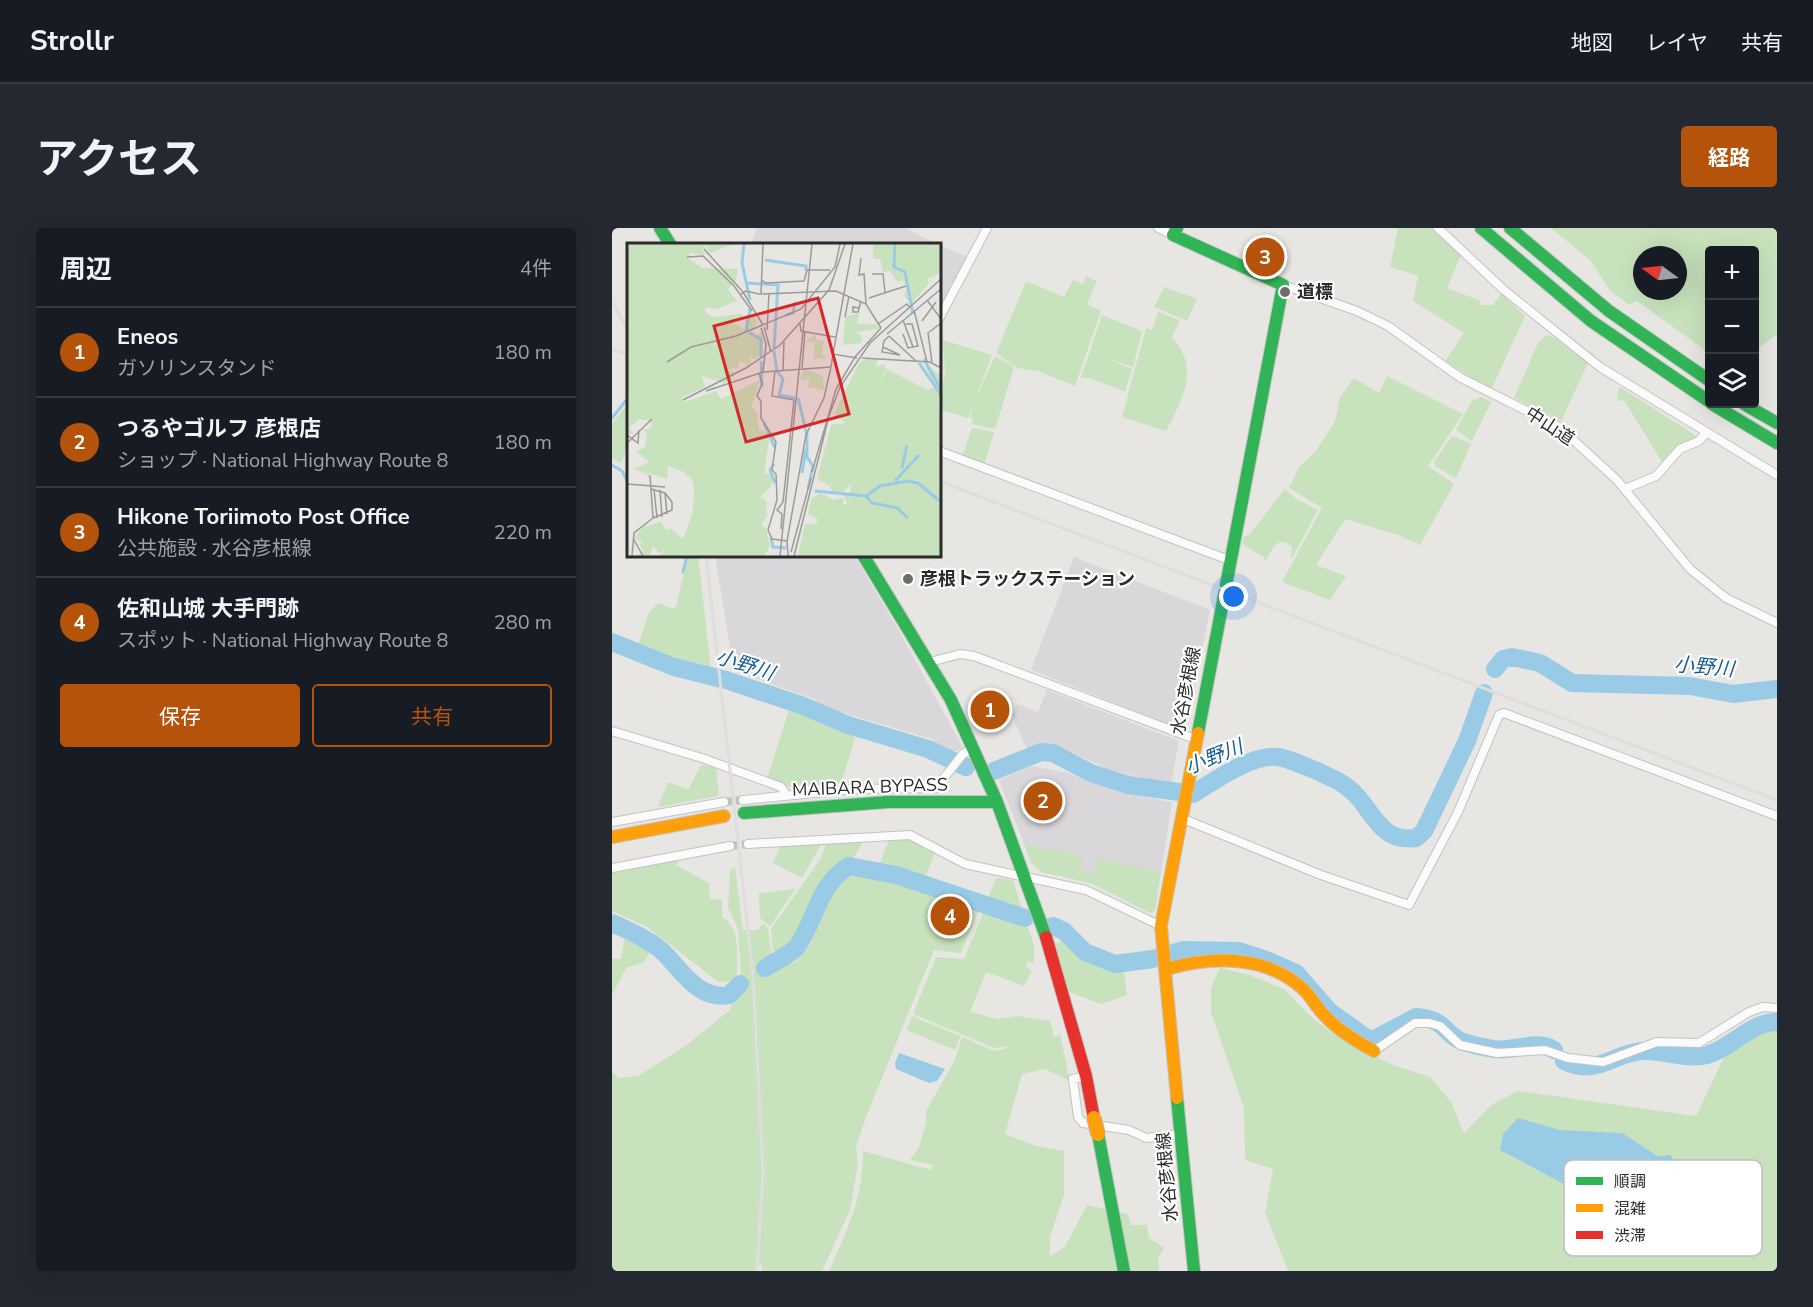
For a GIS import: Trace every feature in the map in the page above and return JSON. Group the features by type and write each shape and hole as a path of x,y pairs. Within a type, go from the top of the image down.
{"main road":[{"path":"660,228 669,243"},
{"path":"1481,228 1546,285 1598,326 1705,399"},
{"path":"1510,228 1609,311 1705,378"},
{"path":"1175,231 1283,285"},
{"name":"水谷彦根線","path":"1194,1271 1161,926 1283,285"},
{"path":"1719,408 1777,443"},
{"path":"1751,408 1777,423"},
{"path":"864,556 930,662 974,748 1026,878 1086,1076 1124,1271"},
{"name":"MAIBARA BYPASS","path":"744,806 997,802"},
{"path":"612,837 724,809"},
{"path":"1166,960 1188,962 1220,959 1250,963 1272,972 1297,983 1326,1017 1374,1051"}],"street":[{"path":"940,317 987,228"},
{"path":"1158,228 1175,231"},
{"path":"1438,228 1504,290 1600,367 1777,476"},
{"name":"中山道","path":"1283,285 1357,311 1388,326 1461,378 1559,427 1625,489 1690,569 1726,598 1777,623"},
{"path":"1625,489 1656,476 1680,450 1699,441 1706,434"},
{"path":"940,451 1229,560"},
{"path":"930,662 960,654 974,656 1195,740"},
{"path":"1181,818 1321,875 1409,904 1458,812 1498,716 1504,713 1777,816"},
{"path":"612,731 702,758 780,787 786,794"},
{"path":"744,806 786,794 854,789 936,788 959,759 974,748"},
{"path":"612,822 724,809"},
{"path":"748,844 910,835 965,864 1086,890 1161,926"},
{"path":"612,868 730,846"},
{"path":"1374,1051 1415,1023 1429,1023 1440,1026 1460,1045 1497,1053 1545,1050 1568,1058 1603,1062 1657,1042 1699,1043 1749,1012 1763,1007 1777,1008"},
{"path":"1086,1076 1073,1078 1078,1117 1083,1124 1130,1130 1146,1138 1182,1134"}],"shaded area":[{"path":"757,228 905,228 935,243 751,243"},
{"path":"940,245 968,257 940,312"},
{"path":"715,556 855,556 903,638 963,748 953,752 934,743 935,740 837,711 815,702 815,699 734,671"},
{"path":"1074,557 1210,610 1187,725 1181,729 1031,670"},
{"path":"1047,690 1179,741 1171,784 1112,771 1055,744 1043,744 1027,749 1012,716 1017,704 1038,712"},
{"path":"1032,766 1067,773 1123,793 1172,802 1155,910 1150,913 1091,883 1042,872 1032,864 999,780"}],"green space":[{"path":"1398,228 1434,228 1461,255 1447,288 1481,301 1479,305 1493,305 1501,294 1525,316 1491,390 1445,361 1464,333 1413,301 1418,276 1390,267"},
{"path":"1551,228 1777,228 1777,334 1759,348 1759,246 1705,246 1705,350 1637,301 1629,305 1610,291 1591,261"},
{"path":"1086,276 1097,281 1087,304 1101,311 1075,386 1038,371 1017,368 996,353 1026,281 1064,297 1073,280 1083,284"},
{"path":"1164,287 1197,299 1187,321 1154,307"},
{"path":"1158,312 1180,320 1172,337 1181,349 1186,361 1187,372 1183,396 1166,431 1122,417 1146,328 1152,330"},
{"path":"1102,315 1142,331 1133,367 1107,358 1132,369 1125,392 1090,378 1081,378"},
{"path":"1547,335 1555,338 1588,363 1561,421 1514,398 1538,343"},
{"path":"943,340 992,355 968,418 942,410 945,375"},
{"path":"995,356 1013,366 1013,371 995,429 972,424 973,419 970,418 974,402"},
{"path":"1387,376 1463,414 1428,466 1454,484 1420,545 1401,536 1345,519 1316,565 1346,576 1330,600 1282,582 1322,508 1289,488 1299,467 1316,451 1335,421 1340,397 1354,378 1379,393"},
{"path":"1620,387 1698,437 1677,446 1663,464 1624,400 1618,401 1617,392"},
{"path":"1481,397 1491,402 1472,441 1456,430 1472,401"},
{"path":"627,404 627,448 621,463 612,458 612,424"},
{"path":"972,428 994,432 984,465 962,457"},
{"path":"1452,436 1471,444 1456,478 1436,467 1434,462"},
{"path":"1285,489 1295,498 1318,510 1291,560 1292,547 1280,542 1274,546 1265,562 1264,557 1242,544 1244,537 1250,534"},
{"path":"688,556 698,556 711,671 681,663 638,645 649,613 658,603 673,609 676,607"},
{"path":"790,706 857,731 841,784 793,788 767,779"},
{"path":"701,765 716,767 719,796 658,807 668,782 688,790"},
{"path":"864,840 851,863 838,868 819,894 796,943 780,954 773,951 771,929 821,858 826,843"},
{"path":"889,840 913,840 935,853 923,882 878,868"},
{"path":"822,843 802,878 773,863 780,846"},
{"path":"1024,844 1079,855 1082,860 1080,871 1094,874 1097,862 1101,859 1161,872 1155,910 1150,913 1091,883 1042,872 1032,864"},
{"path":"679,860 676,865 709,883 710,899 722,900 722,917 729,922 736,937 737,981 719,982 647,927 612,911 612,873"},
{"path":"735,866 743,930 758,930 763,923 768,928 771,952 794,963 810,946 825,901 850,872 887,879 942,897 942,908 954,908 956,898 980,907 961,953 934,950 865,1120 856,1147 858,1165 850,1210 822,1271 762,1271 762,1263 753,1271 612,1271 612,1072 619,1078 638,1076 684,1047 730,1010 741,977 738,929 728,908 730,871"},
{"path":"996,878 1013,880 1022,910 1018,910 1019,913 986,902"},
{"path":"795,889 770,926 760,918 759,893"},
{"path":"985,909 1026,922 1034,945 1034,963 1027,961 1026,967 1032,971 1024,986 986,972 970,1012 998,1019 1017,1016 1050,1021 1054,1037 1060,1034 1070,1081 1045,1069 1022,1074 1005,1134 1037,1146 1064,1151 1064,1195 1050,1237 1050,1256 1065,1247 1087,1205 1128,1214 1131,1225 1147,1225 1149,1238 1164,1248 1158,1258 1159,1271 829,1271 857,1200 863,1151 931,1170 933,1165 910,1160 919,1147 926,1123 926,1111 955,1060 962,1037 994,1051 1014,1046 995,1048 913,1014 936,957 964,959"},
{"path":"625,936 644,943 651,950 644,962 626,968 612,995 612,959 621,959"},
{"path":"1064,940 1123,965 1127,995 1101,1004 1069,992 1055,944"},
{"path":"1220,968 1249,975 1284,989 1311,1017 1348,1044 1393,1065 1430,1077 1451,1102 1464,1133 1491,1105 1518,1091 1696,1116 1727,1051 1767,1019 1777,1020 1777,1271 1288,1271 1265,1213 1273,1169 1245,1160 1244,1108 1211,1012 1211,988"},
{"path":"912,1016 960,1036 955,1050 907,1030"}],"water":[{"path":"899,1053 945,1069 937,1081 929,1083 896,1069 895,1063"},
{"path":"1518,1118 1560,1130 1622,1133 1657,1156 1670,1155 1674,1160 1564,1160 1564,1184 1500,1150 1503,1134"}],"waterway":[{"path":"612,418 627,399"},
{"path":"612,465 622,471 627,480"},
{"path":"683,572 687,556"},
{"name":"小野川","path":"612,642 674,667 726,680 801,705 848,725 928,749 966,767"},
{"name":"小野川","path":"1495,669 1503,659 1512,657 1540,663 1572,683 1690,686 1733,694 1777,689"},
{"name":"小野川","path":"994,771 1041,752 1053,753 1091,773 1128,785 1193,794 1245,764 1268,757 1278,757 1303,765 1338,781 1356,795 1387,832 1404,838 1416,838 1424,831 1467,741 1484,693"},
{"path":"765,968 796,948 825,891 839,873 849,866 896,875 1025,918"},
{"path":"612,923 656,946 691,982 708,993 718,996 729,995 740,984"},
{"path":"1053,926 1064,931 1085,952 1115,964 1153,959 1183,950 1239,951 1264,959 1296,973 1329,1011 1371,1041 1416,1017 1433,1020 1455,1038 1477,1046 1501,1050 1540,1045 1554,1050"},
{"path":"1564,1061 1576,1065 1597,1065 1636,1052 1647,1051 1685,1056 1707,1055 1725,1047 1758,1026 1777,1022"}],"tunnel":[{"path":"724,802 743,800"},
{"path":"730,846 748,844"}],"railway":[{"path":"612,302 627,327"},
{"path":"612,349 627,355"},
{"path":"940,481 1777,800"},
{"path":"706,556 753,975 763,1172 757,1271"}],"traffic: fast":[{"path":"660,228 669,243"},
{"path":"1177,228 1173,235 1283,285 1198,733"},
{"path":"1481,228 1591,321 1705,399"},
{"path":"1510,228 1609,311 1705,378"},
{"path":"1719,408 1777,443"},
{"path":"1751,408 1777,423"},
{"path":"864,556 951,700 997,802 1046,937"},
{"path":"744,813 888,802 997,802"},
{"path":"1177,1098 1194,1271"},
{"path":"1098,1134 1124,1271"}],"traffic: slow":[{"path":"1177,1098 1161,926 1198,733"},
{"path":"612,837 724,816"},
{"path":"1167,969 1220,961 1238,961 1272,969 1302,988 1336,1027 1374,1051"},
{"path":"1094,1118 1098,1134"}],"traffic: jam":[{"path":"1046,937 1086,1076 1094,1118"}],"place":[{"name":"Hikone Toriimoto Post Office","path":"1265,257"},
{"name":"道標","path":"1285,292"},
{"name":"彦根トラックステーション","path":"908,579"},
{"name":"Eneos","path":"990,710"},
{"name":"つるやゴルフ 彦根店","path":"1043,801"},
{"name":"佐和山城 大手門跡","path":"950,916"}]}
